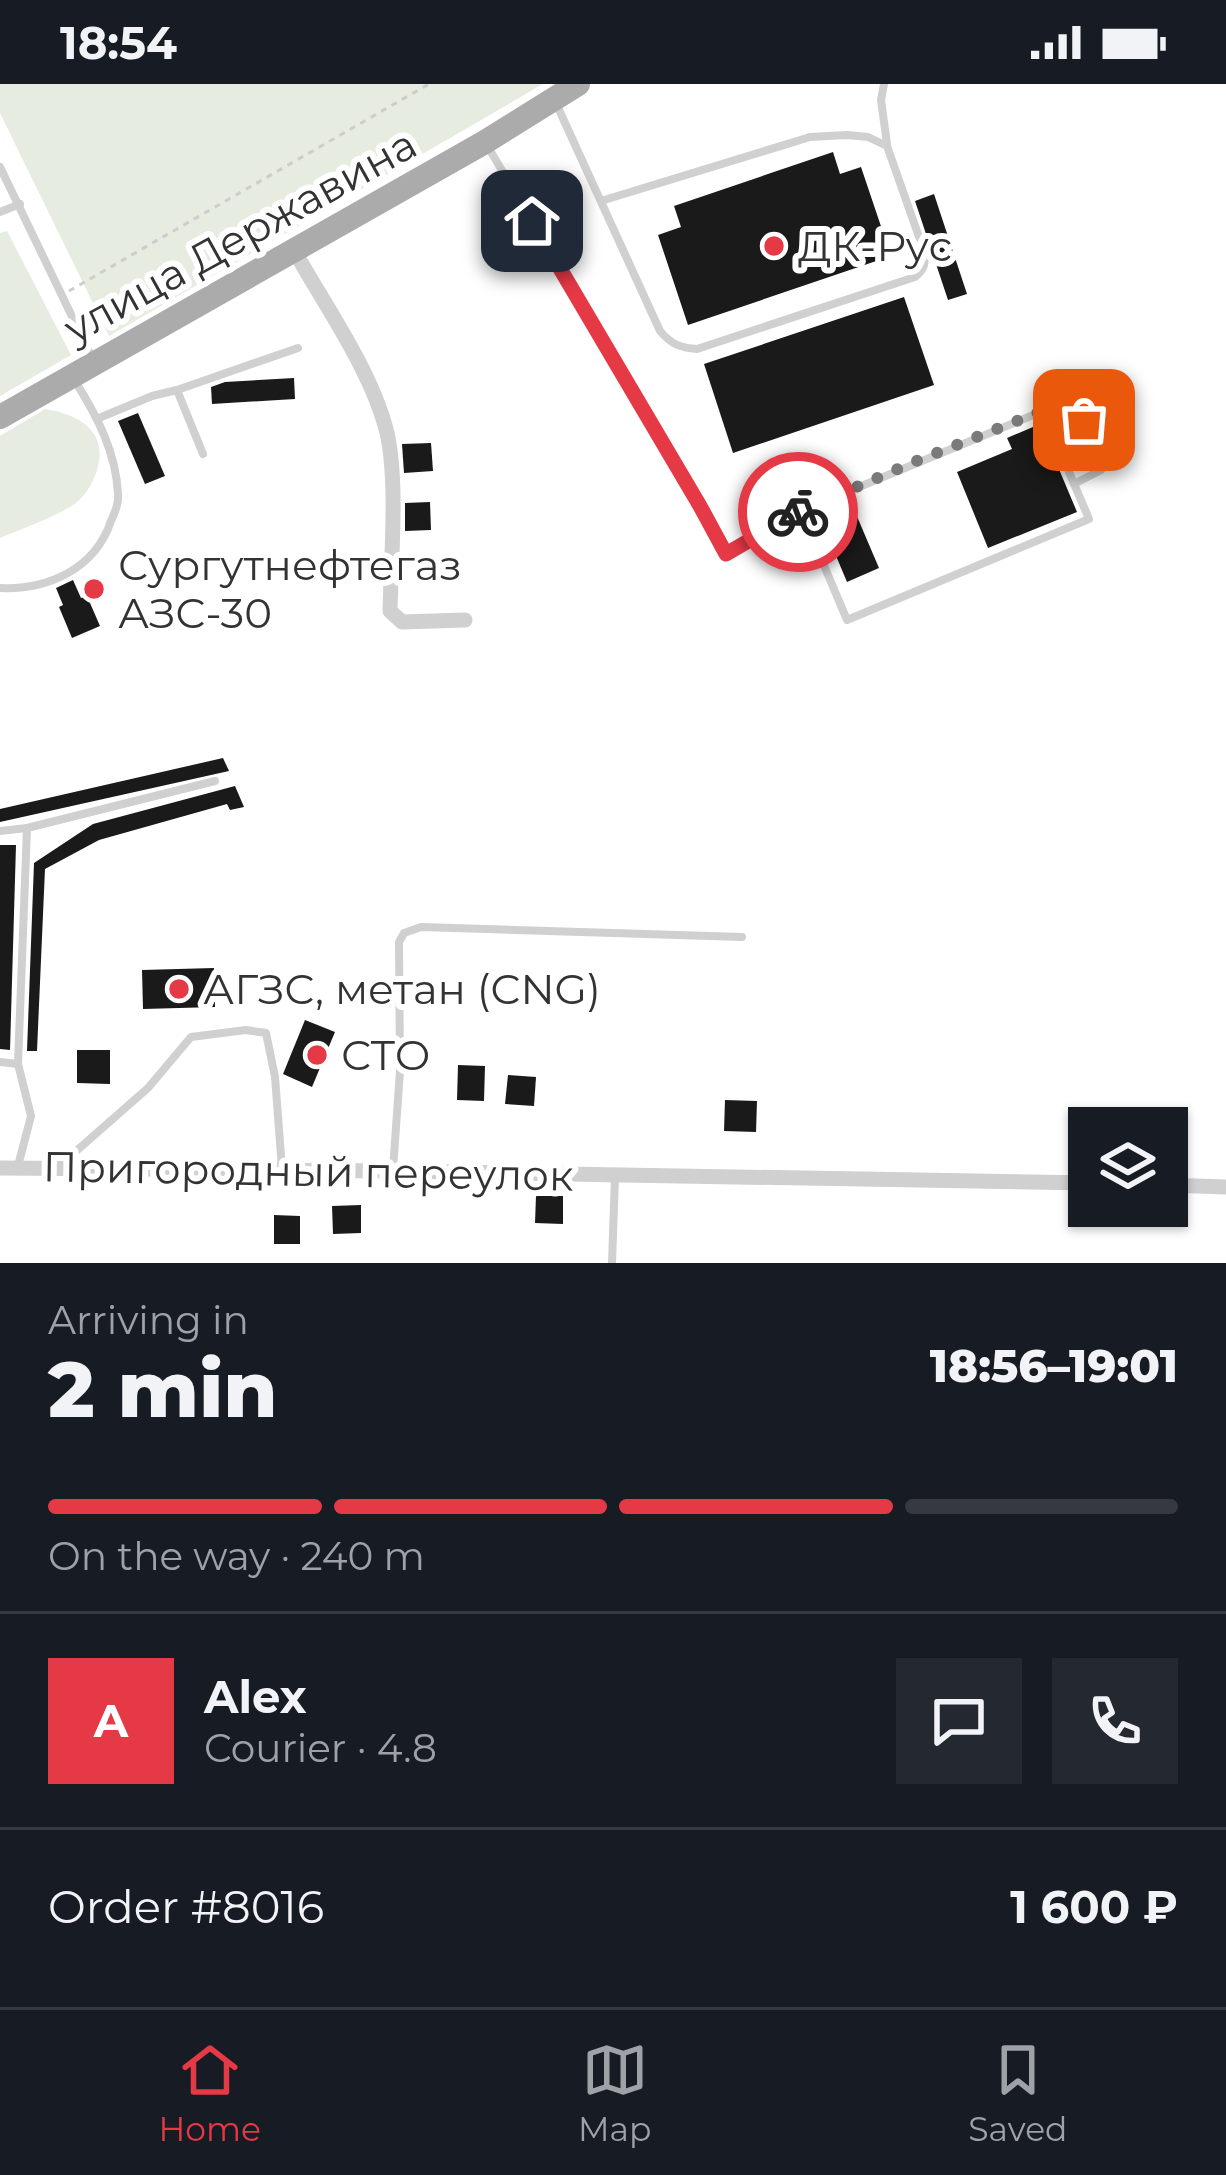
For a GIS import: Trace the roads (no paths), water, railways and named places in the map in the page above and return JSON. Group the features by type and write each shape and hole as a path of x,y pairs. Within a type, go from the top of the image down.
{"main road":[{"name":"улица Державина","path":"0,417 485,142 578,84"}],"street":[{"path":"294,250 374,393 387,435 392,466 390,610 402,622 465,620"},
{"name":"Пригородный переулок","path":"9,1168 1068,1183"},
{"path":"1188,1185 1226,1186"}],"lane":[{"path":"555,100 660,331 669,342 697,350 923,271 925,254 887,146 881,100 884,84"},
{"path":"601,201 810,137 868,137 887,146"},
{"path":"485,142 726,554 801,511 1042,411 1089,519 847,620 801,511"},
{"path":"0,167 94,362"},
{"path":"0,212 20,204"},
{"path":"99,418 298,348"},
{"path":"0,588 24,589 57,580 85,563 105,540 119,499 99,418 71,375"},
{"path":"177,390 203,454"},
{"path":"1050,429 1084,420 1107,454 1101,470 1074,484"},
{"path":"0,831 215,781"},
{"path":"9,1168 31,1116 18,1064 27,828"},
{"path":"393,1171 400,1071 399,942 404,934 421,927 479,927 742,937"},
{"path":"57,1168 148,1088 191,1037 246,1030 266,1034 275,1077 282,1171"},
{"path":"0,1062 18,1064"},
{"path":"612,1263 615,1175"}],"place":[{"name":"ДК-Рус","path":"774,246"},
{"name":"Сургутнефтегаз АЗС-30","path":"94,589"},
{"name":"АГЗС, метан (CNG)","path":"179,989"},
{"name":"СТО","path":"317,1055"}]}
